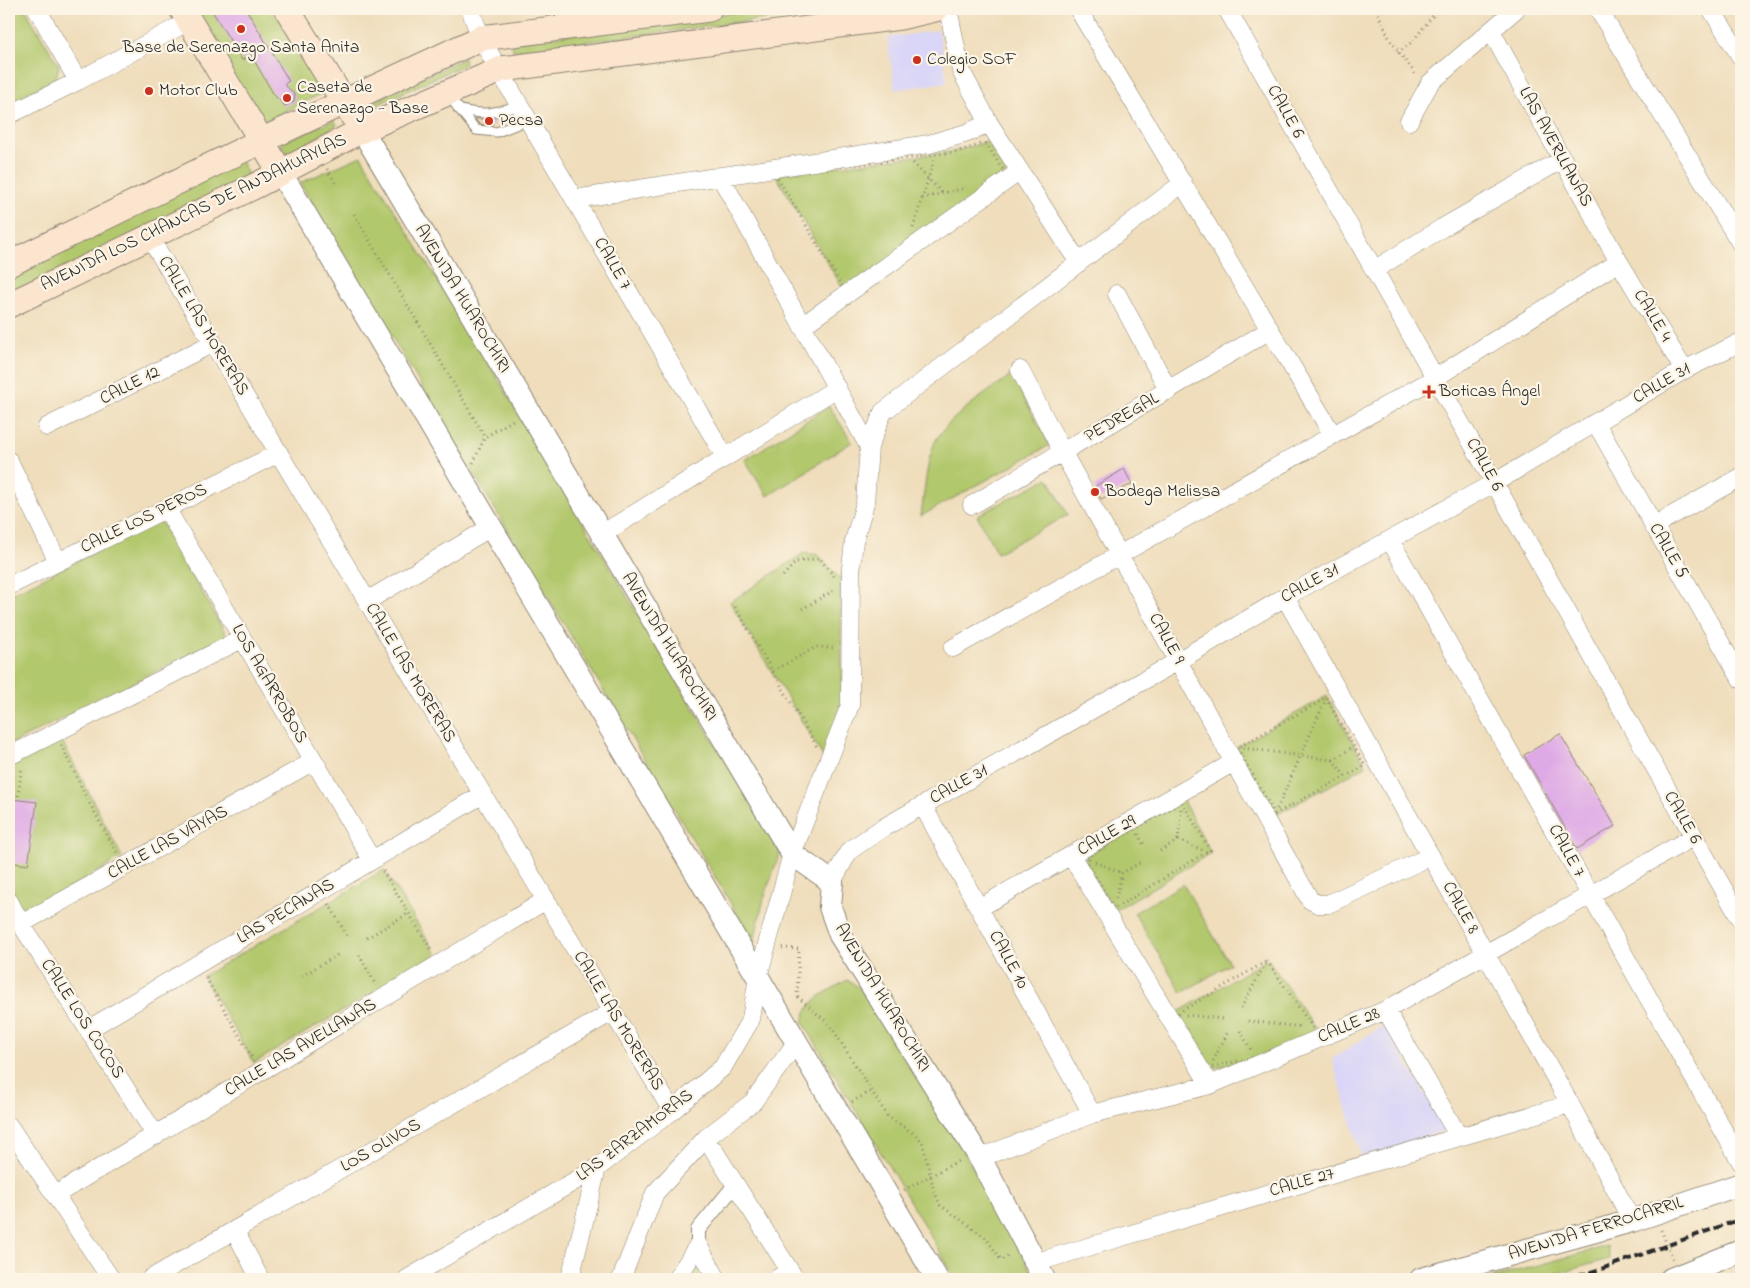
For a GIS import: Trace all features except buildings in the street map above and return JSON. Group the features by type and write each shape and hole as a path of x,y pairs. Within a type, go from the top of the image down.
{"main road":[{"name":"AVENIDA HUAROCHIRI","path":"287,9 362,130"},
{"name":"AVENIDA LOS CHANCAS DE ANDAHUAYLAS","path":"9,264 261,141 481,38 709,9"},
{"name":"AVENIDA LOS CHANCAS DE ANDAHUAYLAS","path":"9,305 281,173 362,130 452,101 499,70 900,17 935,9"},
{"path":"185,15 281,173"}],"street":[{"path":"37,9 78,81"},
{"name":"CALLE 7","path":"470,9 481,38 499,70 725,457"},
{"path":"948,9 961,72 988,123 1078,263"},
{"path":"1078,9 1333,435"},
{"name":"CALLE 6","path":"1227,9 1741,920"},
{"path":"1409,121 1428,88 1516,9"},
{"path":"1598,9 1741,244"},
{"path":"1711,9 1741,56"},
{"path":"9,115 78,81 185,15"},
{"name":"LAS AVERLLANAS","path":"1491,31 1619,262"},
{"path":"575,200 929,144 967,133 988,123"},
{"name":"AVENIDA HUAROCHIRI","path":"362,130 792,854 832,882 830,907 840,935 978,1155 1039,1271"},
{"path":"1374,270 1442,228 1562,159"},
{"path":"802,326 1020,171"},
{"path":"281,173 937,1279"},
{"path":"720,176 869,447"},
{"path":"869,447 883,412 1183,184"},
{"name":"CALLE LAS MORERAS","path":"149,236 672,1111"},
{"path":"953,648 1435,378 1619,262"},
{"name":"CALLE 4","path":"1619,262 1684,370"},
{"path":"1117,294 1170,391"},
{"name":"PEDREGAL","path":"972,505 1170,391 1270,330"},
{"name":"CALLE 31","path":"832,882 849,851 881,829 1178,662 1285,597 1494,483 1684,370 1741,342"},
{"name":"CALLE 12","path":"47,427 213,343"},
{"name":"CALLE 9","path":"1020,370 1063,453 1178,662 1234,754 1310,900 1318,904 1328,904 1431,856"},
{"path":"602,534 837,388"},
{"name":"CALLE 5","path":"1596,423 1741,679"},
{"name":"LAS ZARZAMORAS","path":"406,1279 597,1168 672,1111 723,1067 751,1019 758,977 776,906 792,854 850,705 851,568 854,540 865,503 869,447"},
{"name":"CALLE LOS PEROS","path":"9,586 279,453"},
{"path":"9,461 58,562"},
{"path":"1653,526 1741,477"},
{"name":"LOS AGARROBOS","path":"166,508 314,761 378,866"},
{"path":"367,601 491,527"},
{"name":"CALLE 7","path":"1390,540 1741,1162"},
{"name":"CALLE 8","path":"1285,597 1570,1104 1632,1221"},
{"path":"12,760 242,639"},
{"name":"CALLE 29","path":"979,908 1080,858 1186,795 1234,754"},
{"name":"CALLE LAS VAYAS","path":"21,924 314,761"},
{"name":"LAS PECANAS","path":"89,1029 378,866 483,794"},
{"name":"CALLE 10","path":"923,806 1092,1114"},
{"name":"CALLE 28","path":"978,1155 1092,1114 1209,1077 1386,1010 1693,837"},
{"path":"1080,858 1209,1077"},
{"name":"CALLE LAS AVELLANAS","path":"54,1195 156,1136 546,900"},
{"name":"CALLE LOS COCOS","path":"9,901 21,924 156,1136"},
{"path":"1386,1010 1459,1137"},
{"name":"LOS OLIVOS","path":"150,1279 612,1012"},
{"path":"620,1279 654,1193 706,1138 753,1102 796,1043"},
{"name":"CALLE 27","path":"1039,1271 1459,1137 1570,1104"},
{"path":"9,1126 110,1279"},
{"path":"713,1150 735,1184 787,1277"},
{"path":"570,1279 597,1168"},
{"path":"717,1279 698,1245 698,1230 735,1184"},
{"name":"AVENIDA FERROCARRIL","path":"1421,1279 1632,1221 1741,1184"},
{"path":"235,1231 260,1279"},
{"path":"677,1279 698,1245"},
{"path":"1675,1278 1741,1251"}],"lane":[{"path":"452,101 482,115 524,113"},
{"path":"452,101 476,130 496,132 524,113"}],"path":[{"path":"1376,9 1398,53 1428,88"},
{"path":"1398,53 1413,41 1438,9"},
{"path":"986,143 1005,173 845,291 776,175 935,155 956,152 986,143"},
{"path":"908,245 935,155"},
{"path":"909,159 943,193"},
{"path":"325,164 337,186"},
{"path":"977,186 994,182"},
{"path":"922,198 968,188"},
{"path":"354,214 485,437"},
{"path":"464,481 485,437 529,412"},
{"path":"784,576 796,562 820,558 836,578 837,599"},
{"path":"802,609 837,589"},
{"path":"735,607 820,750"},
{"path":"773,671 816,647 840,648"},
{"path":"1234,754 1326,698"},
{"path":"1275,814 1365,766 1326,698"},
{"path":"1275,814 1326,698"},
{"path":"52,746 60,742 86,797 120,857"},
{"path":"1234,754 1301,756 1333,760 1354,746"},
{"path":"1234,754 1275,814"},
{"path":"12,760 22,761 18,796"},
{"path":"1333,760 1346,776"},
{"path":"1080,858 1090,855 1135,829 1186,795"},
{"path":"1160,851 1178,840 1186,795"},
{"path":"1114,909 1210,850 1186,795"},
{"path":"1135,829 1145,847"},
{"path":"1178,840 1207,852"},
{"path":"1080,858 1122,873"},
{"path":"1080,858 1088,863 1114,909"},
{"path":"1114,909 1122,873 1141,862"},
{"path":"378,866 434,955"},
{"path":"328,904 346,936"},
{"path":"367,938 409,914"},
{"path":"782,948 799,949 797,996 830,1025 888,1117 922,1141 930,1176 940,1205 986,1238 1001,1260 1013,1253"},
{"path":"302,976 339,954"},
{"path":"358,955 378,988"},
{"path":"1209,1077 1316,1032 1267,960"},
{"path":"1176,1014 1267,960"},
{"path":"1241,1008 1267,960"},
{"path":"205,976 254,1062"},
{"path":"1176,1014 1209,1077"},
{"path":"1176,1014 1223,1019"},
{"path":"1248,1021 1313,1028"},
{"path":"1209,1077 1229,1030"},
{"path":"1240,1031 1255,1057"},
{"path":"889,1198 930,1176 978,1155"},
{"path":"1654,1213 1675,1278"}],"shaded area":[{"name":"Colegio SOF","path":"939,30 947,82 895,90 887,38"},
{"path":"1385,1024 1446,1130 1362,1158 1332,1059"}],"green space":[{"path":"9,9 25,9 59,66 56,78 9,103"},
{"path":"190,9 275,9 325,92 259,124"},
{"path":"760,9 845,9 513,51 512,42"},
{"path":"464,58 465,64 374,106 372,102"},
{"path":"334,120 337,125 288,155 281,143"},
{"path":"987,142 1007,173 845,292 775,174 956,151"},
{"path":"361,156 486,359 780,853 764,898 754,942 300,183"},
{"path":"240,159 249,177 9,296 9,272"},
{"path":"1011,375 1050,445 921,516 928,466 936,440 960,413"},
{"path":"829,406 852,442 768,496 745,460"},
{"path":"1048,478 1068,515 997,553 977,516"},
{"path":"160,520 227,636 9,745 9,595"},
{"path":"804,553 819,555 840,579 843,705 825,760 730,602"},
{"path":"1327,696 1366,766 1274,816 1236,747"},
{"path":"61,739 122,857 25,915 9,888 9,766"},
{"path":"1182,799 1211,853 1114,911 1085,862 1086,856"},
{"path":"384,870 437,955 254,1063 203,976"},
{"path":"1183,884 1230,964 1182,993 1134,913"},
{"path":"1268,959 1318,1033 1256,1058 1210,1069 1175,1014"},
{"path":"847,980 863,992 879,1012 988,1193 1036,1279 956,1279 803,1022 809,1007 819,997"},
{"path":"1607,1246 1609,1259 1538,1279 1489,1279"},
{"path":"696,1265 704,1279 687,1279"}],"railway":[{"path":"1567,1279 1601,1269 1741,1219"}],"place":[{"name":"Base de Serenazgo Santa Anita","path":"241,29"},
{"name":"Colegio SOF","path":"917,60"},
{"name":"Motor Club","path":"149,91"},
{"name":"Caseta de Serenazgo - Base","path":"287,98"},
{"name":"Pecsa","path":"489,121"},
{"name":"Boticas Ángel","path":"1429,392"},
{"name":"Bodega Melissa","path":"1095,492"}]}
